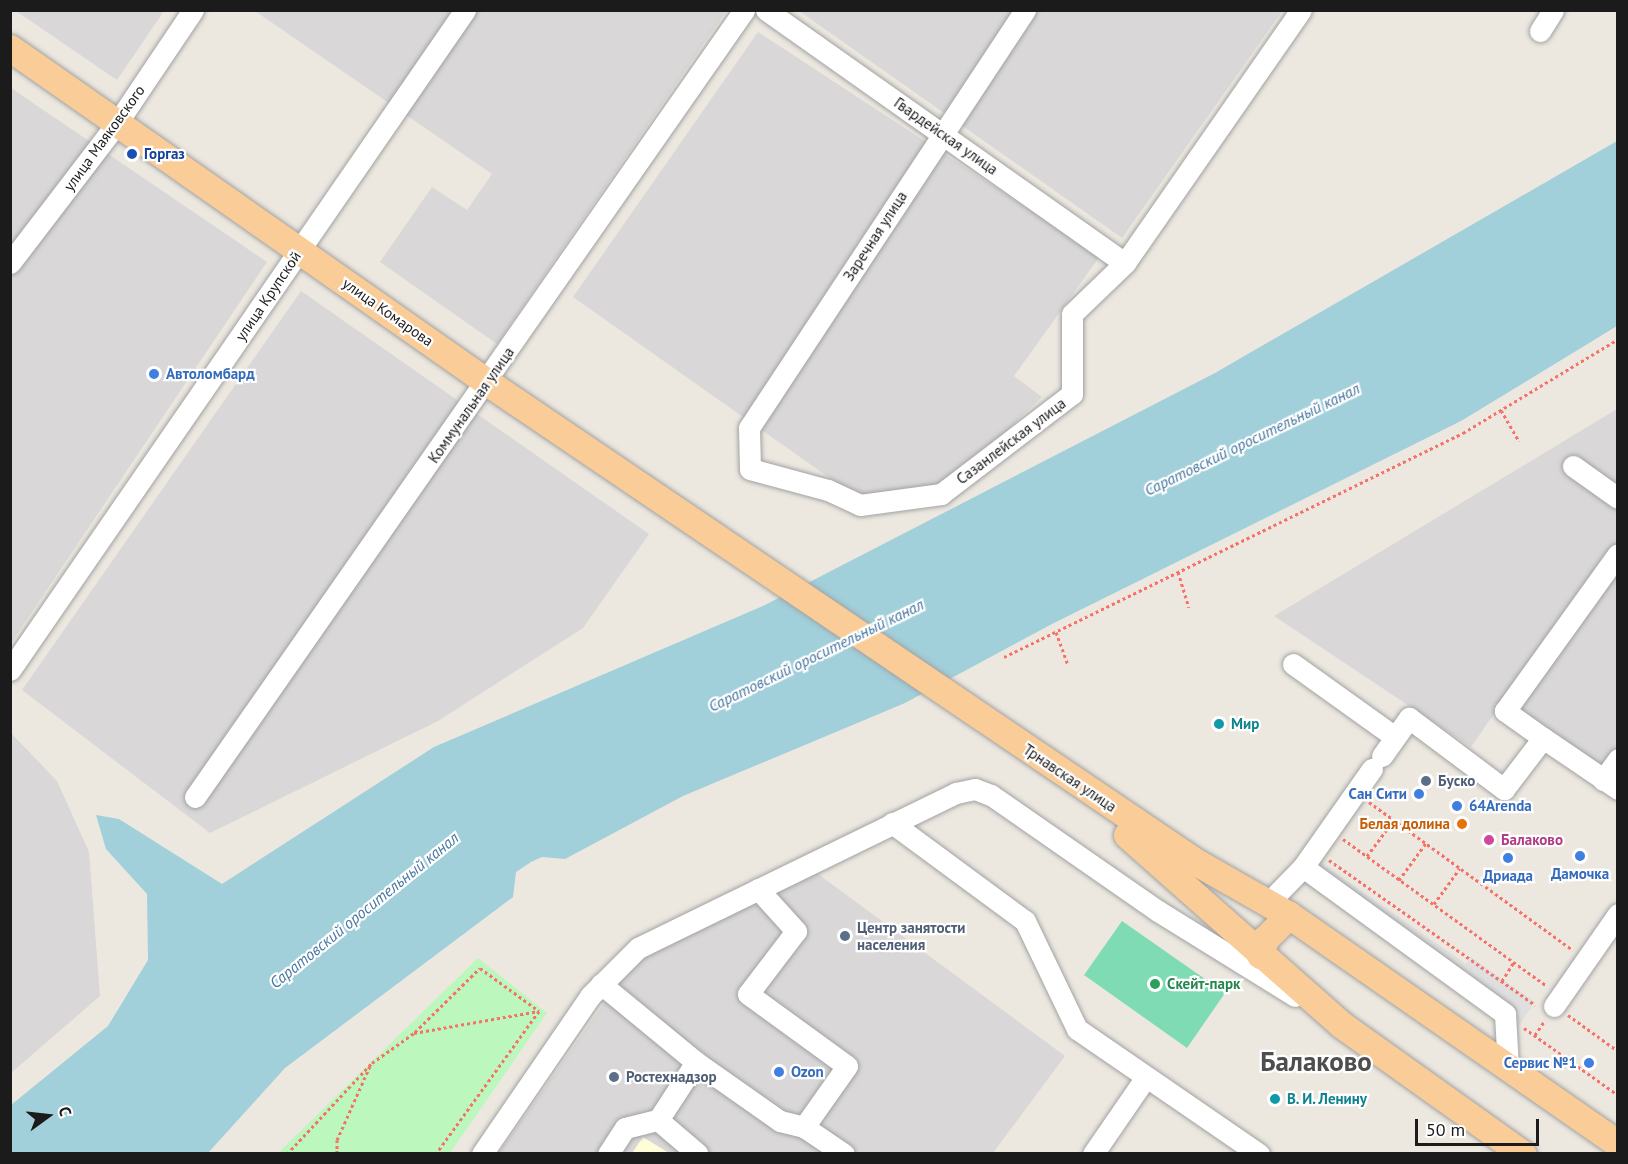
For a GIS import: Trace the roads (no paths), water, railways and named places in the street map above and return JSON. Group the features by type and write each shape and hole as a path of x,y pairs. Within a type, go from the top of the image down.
{"main road":[{"name":"улица Комарова","path":"10,48 487,382 1011,738"},
{"name":"Трнавская улица","path":"1011,738 1181,879 1260,955 1342,1025 1523,1154"},
{"name":"Трнавская улица","path":"1011,738 1196,862 1279,909 1617,1144"},
{"path":"1260,955 1279,909"}],"street":[{"name":"улица Маяковского","path":"10,263 117,123 193,10"},
{"name":"улица Крупской","path":"10,670 465,10"},
{"name":"Коммунальная улица","path":"195,797 487,382 744,10"},
{"name":"Гвардейская улица","path":"766,10 1125,263"},
{"name":"Заречная улица","path":"750,469 749,428 1025,10"},
{"name":"Сазанлейская улица","path":"750,469 828,490 860,505 941,494 1072,394 1072,314 1125,263 1301,10"},
{"path":"1540,31 1553,10"},
{"path":"1573,466 1617,498"},
{"path":"1617,554 1506,711 1610,784 1617,759"},
{"path":"1293,664 1395,737"},
{"path":"1279,909 1309,858 1408,718 1504,789 1543,738"},
{"path":"482,1154 600,984 638,948 892,823 956,793 975,789 991,795 1158,910 1342,1025"},
{"path":"892,823 1025,921 1077,1029 1259,1154"},
{"path":"1309,858 1505,1014 1508,1068"},
{"path":"1158,910 1181,905 1181,879"},
{"path":"758,889 796,932 748,994 847,1066 804,1127"},
{"path":"1552,1003 1587,959 1617,914"},
{"path":"600,984 696,1062 780,1121 804,1127 844,1154"},
{"path":"608,1154 625,1128 658,1120 696,1062"},
{"path":"1093,1154 1146,1077"},
{"path":"658,1120 701,1152"}],"water":[{"name":"Саратовский оросительный канал","path":"1617,141 1617,326 1461,421 1052,624 905,703 683,796 565,859 542,857 531,862 516,872 513,897 285,1068 208,1153 11,1154 11,1105 108,1026 148,960 147,894 106,849 96,815 119,819 222,884 434,747 765,605 1215,373"}],"place":[{"name":"Горгаз","path":"132,154"},
{"name":"Автоломбард","path":"154,374"},
{"name":"Мир","path":"1219,724"},
{"name":"Буско","path":"1426,781"},
{"name":"Сан Сити","path":"1419,794"},
{"name":"64Arenda","path":"1457,806"},
{"name":"Белая долина","path":"1462,824"},
{"name":"Балаково","path":"1489,840"},
{"name":"Дамочка","path":"1580,856"},
{"name":"Дриада","path":"1508,858"},
{"name":"Центр занятости населения","path":"845,936"},
{"name":"Скейт-парк","path":"1155,984"},
{"name":"Сервис №1","path":"1589,1063"},
{"name":"Ozon","path":"779,1072"},
{"name":"Ростехнадзор","path":"614,1077"},
{"name":"В. И. Ленину","path":"1275,1099"}],"district":[{"name":"Балаково","path":"1316,1062"}]}
